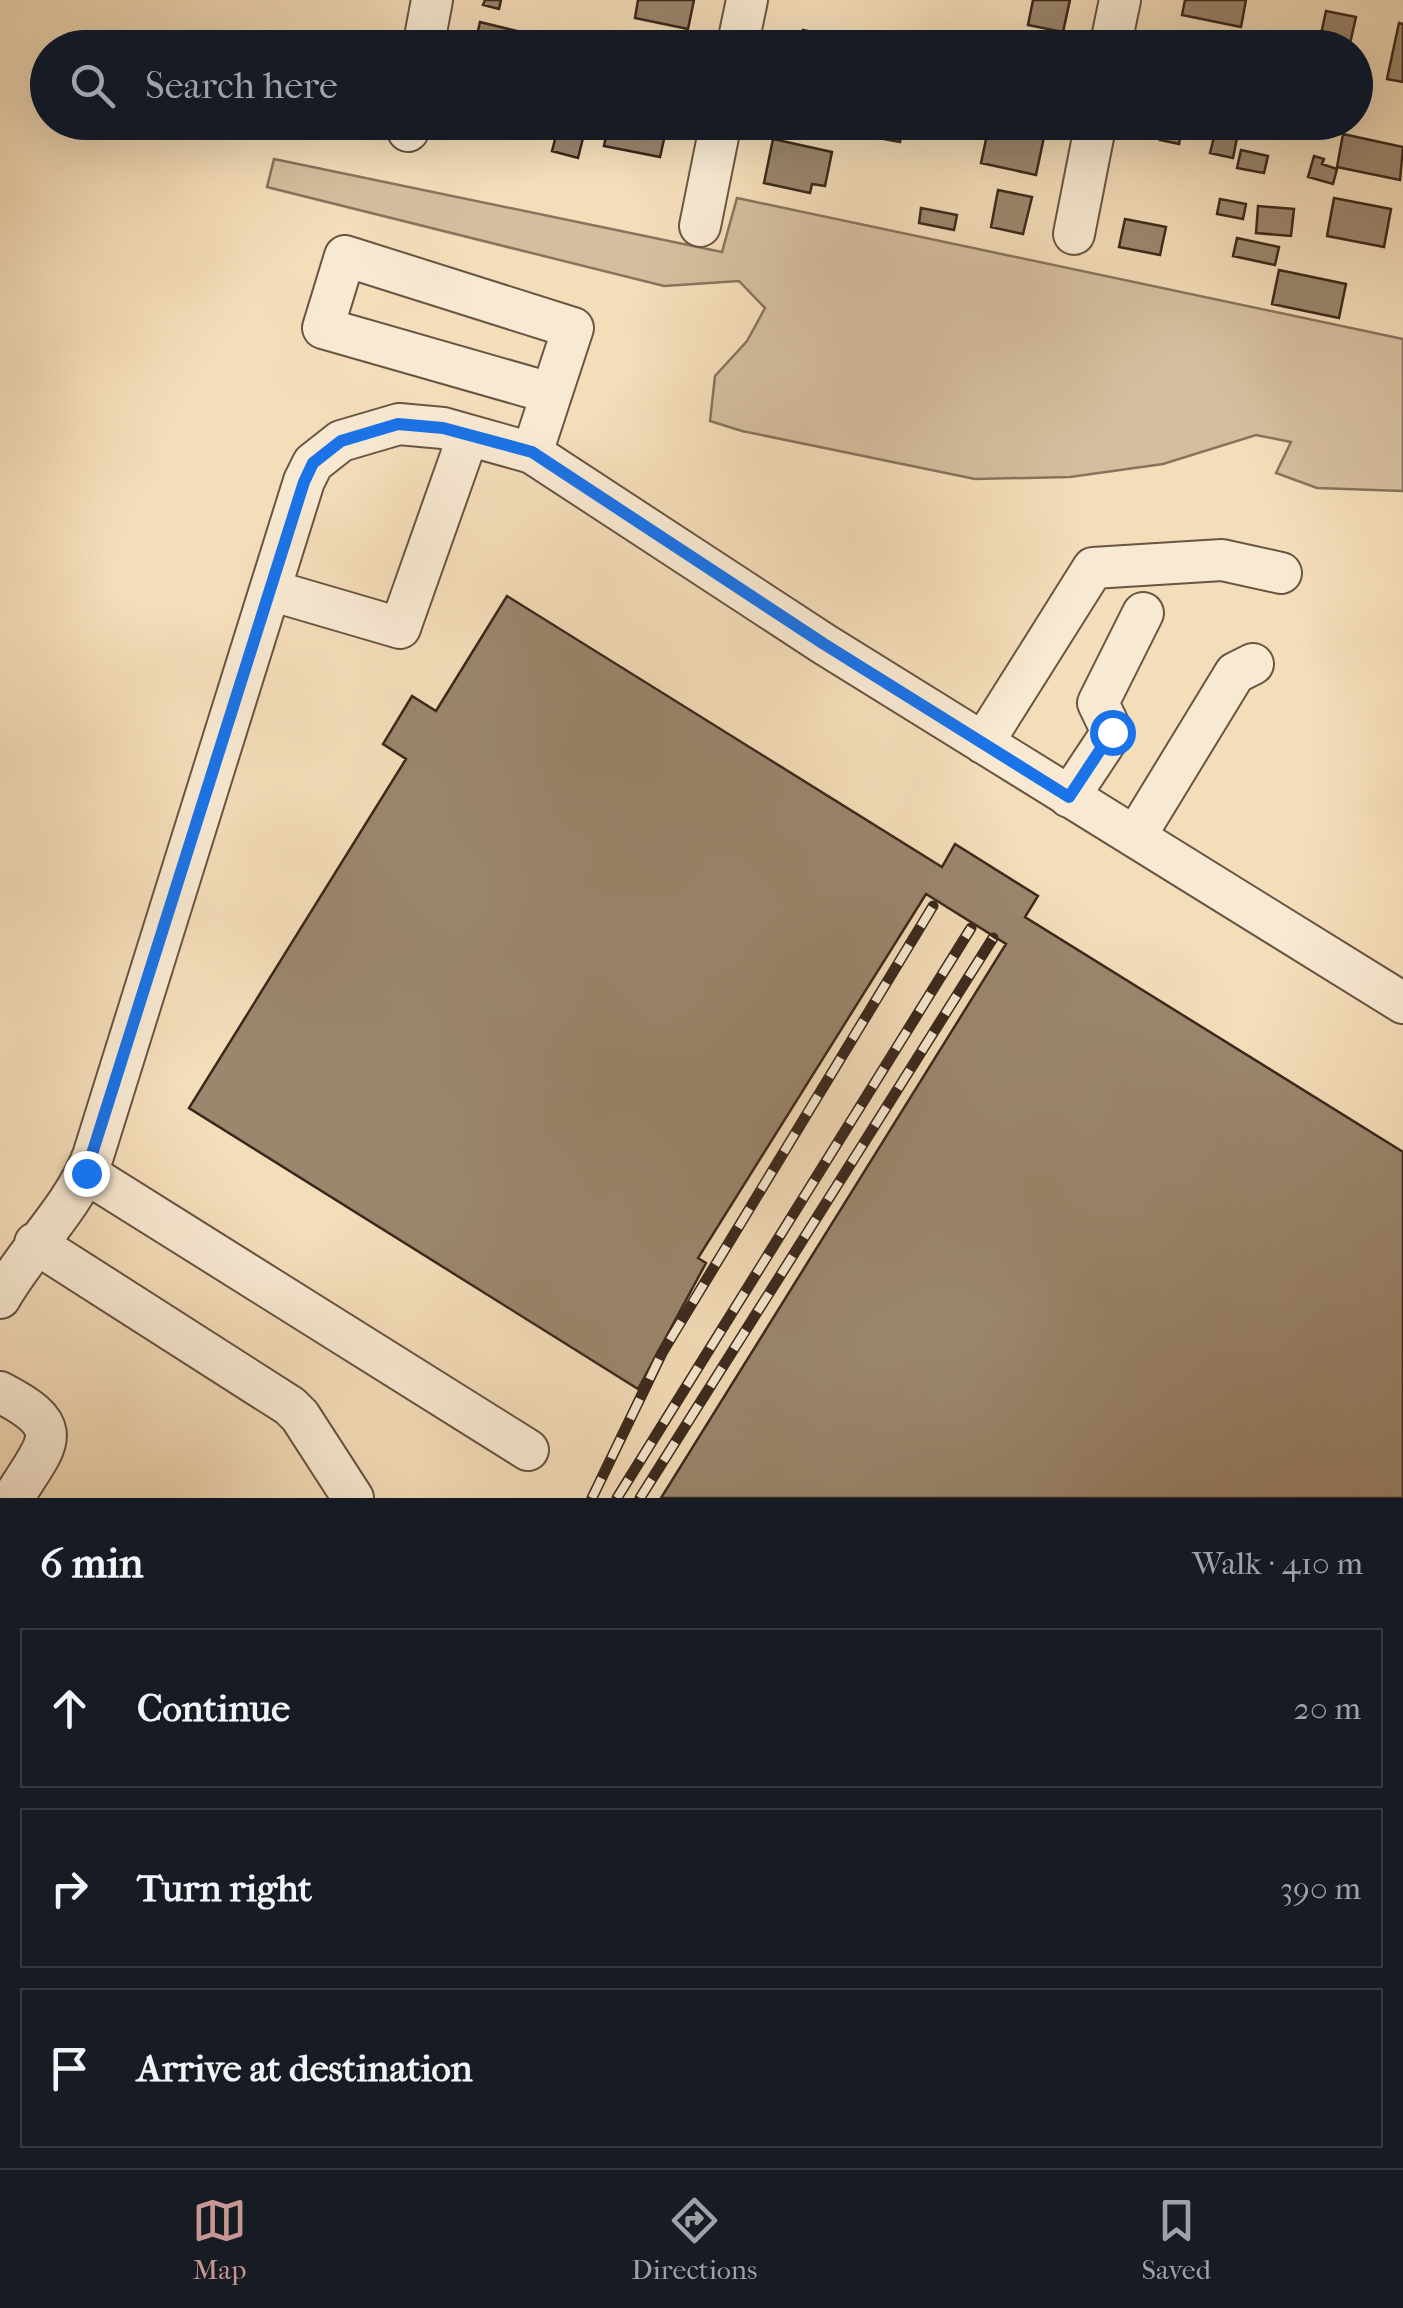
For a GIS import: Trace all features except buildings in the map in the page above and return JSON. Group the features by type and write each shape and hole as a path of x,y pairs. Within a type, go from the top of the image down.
{"street":[{"path":"426,30 432,0"},
{"path":"740,30 746,0"},
{"path":"1114,30 1120,0"},
{"path":"700,226 717,140"},
{"path":"1074,234 1092,140"},
{"path":"532,452 573,328 345,256 323,328 550,393"},
{"path":"0,1298 86,1173 304,482 313,463 326,450 358,434 398,424 423,425 532,452 983,743 1403,1003"},
{"path":"270,590 400,628 468,436"},
{"path":"983,743 1093,568 1222,560 1281,573"},
{"path":"1069,797 1112,732 1098,703 1143,613"},
{"path":"1134,838 1234,673 1252,664"},
{"path":"86,1173 528,1450"},
{"path":"35,1244 290,1406 353,1498"},
{"path":"0,1392 37,1414 48,1434 40,1455 13,1498"}],"shaded area":[{"path":"274,159 722,252 737,198 1403,339 1403,491 1317,488 1276,473 1291,442 1256,435 1163,464 1070,477 975,479 742,431 710,421 715,376 747,341 765,308 739,281 664,286 267,187"}],"railway":[{"path":"592,1498 662,1353 933,906"},
{"path":"617,1498 971,928"},
{"path":"640,1498 993,938"}],"route":[{"path":"86,1173 304,482 313,463 341,441 398,424 423,425 532,452 824,644 1069,797 1112,732"}]}
